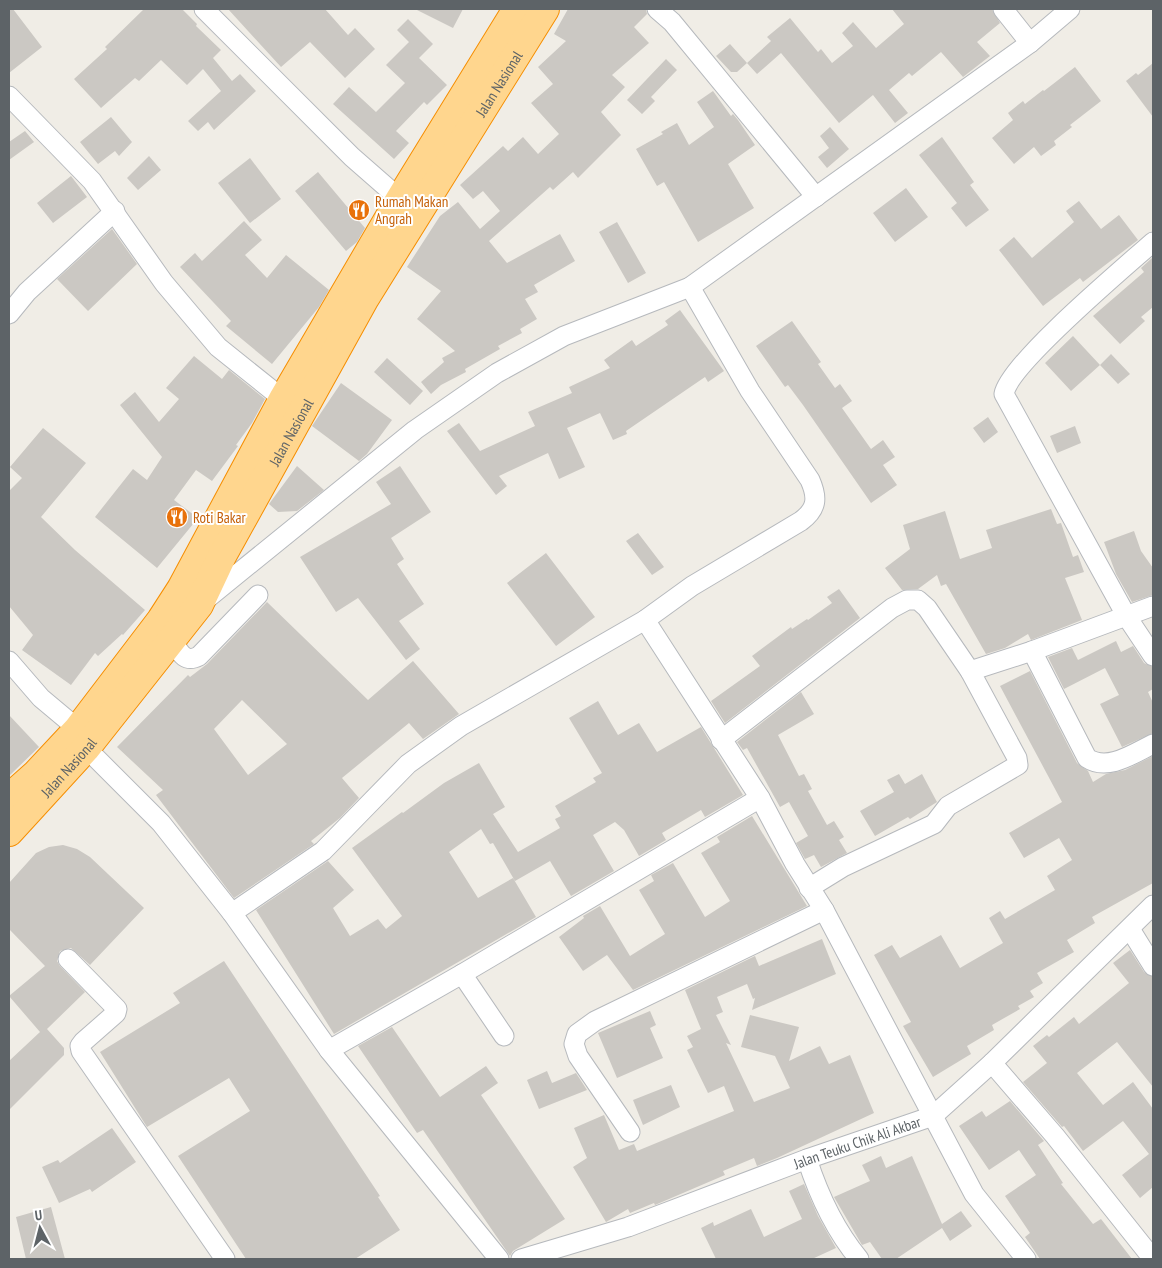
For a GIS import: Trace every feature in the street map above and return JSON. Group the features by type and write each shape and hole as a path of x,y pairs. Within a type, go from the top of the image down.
{"highway":[{"name":"Jalan Nasional","path":"9,832 62,761 181,589 284,399 400,199 517,9"},
{"name":"Jalan Nasional","path":"9,798 62,761 172,640 199,605 222,556 364,298 545,9"}],"street":[{"path":"204,9 352,157 400,199"},
{"path":"657,9 672,22 755,120 816,197"},
{"path":"1003,9 1030,43"},
{"path":"199,605 415,430 497,373 564,336 690,287 1030,43 1070,9"},
{"path":"9,96 92,181 115,210 133,241 192,318 218,347 284,399"},
{"path":"9,314 27,292 115,210"},
{"path":"1153,242 1026,360 1012,377 1004,394 1127,616 1153,656"},
{"path":"232,913 323,851 408,764 461,726 645,620 692,586 809,515 816,502 810,480 750,391 690,287"},
{"path":"172,640 184,658 190,660 199,656 258,595"},
{"path":"721,740 892,608 907,600 918,600 926,608 970,671 1018,758 1018,764 948,806 934,824 843,867 809,888"},
{"path":"970,671 1032,651 1153,606"},
{"path":"645,620 760,798 809,888 824,910 974,1194 1026,1259"},
{"path":"1032,651 1087,758 1095,763 1108,763 1153,744"},
{"path":"9,661 41,698 62,761 162,823 232,913 329,1050 499,1259"},
{"path":"329,1050 462,974 760,798"},
{"name":"Jalan Teuku Chik Ali Akbar","path":"521,1259 628,1227 806,1159 932,1116 992,1063 1130,929 1153,904"},
{"path":"630,1132 578,1056 574,1044 577,1034 596,1021 824,910"},
{"path":"1130,929 1153,966"},
{"path":"68,959 117,1009 116,1013 83,1042 80,1046 81,1052 225,1259"},
{"path":"462,974 504,1036"},
{"path":"992,1063 1055,1136 1153,1259"},
{"path":"806,1159 826,1209 840,1235 859,1259"}],"building":[{"path":"9,9 13,9 42,47 9,73"},
{"path":"144,9 182,9 197,24 196,26 221,50 213,58 232,81 240,74 256,91 214,130 208,122 198,131 188,121 221,91 203,69 187,85 161,60 139,81 135,78 101,108 74,79 107,49 105,47"},
{"path":"228,9 325,9 348,35 355,28 375,49 345,78 310,42 281,67"},
{"path":"415,9 463,9 453,28"},
{"path":"568,9 646,9 647,14 634,27 649,43 612,75 625,87 601,112 621,135 578,178 573,172 553,190 550,187 489,241 507,263 560,234 575,261 534,285 538,292 525,299 537,319 520,329 522,333 498,346 500,349 465,369 466,372 441,385 431,394 421,382 444,362 442,358 455,351 417,319 441,291 407,267 440,216 458,202 480,229 500,211 483,191 473,199 460,185 503,146 508,151 523,137 538,154 559,134 531,103 553,84 538,67 566,41 554,34"},
{"path":"892,9 992,9 1000,23 977,42 990,56 963,77 941,52 912,76 909,73 889,90 908,113 895,123 873,95 839,123 781,53 757,74 747,63 771,41 767,37 790,18 818,52 821,49 832,63 853,46 842,33 853,22 876,48 904,24"},
{"path":"408,19 433,44 419,58 447,85 427,105 424,102 396,131 409,143 394,159 333,104 349,87 376,112 405,83 386,65 409,42 397,30"},
{"path":"730,44 747,63 737,72 731,72 716,56"},
{"path":"666,59 677,70 651,97 655,101 642,114 627,100"},
{"path":"1153,63 1153,117 1126,81 1136,73 1138,75"},
{"path":"1075,67 1101,101 1070,125 1072,127 1054,141 1056,145 1041,156 1034,147 1014,164 992,138 1013,120 1008,113 1023,101 1025,104 1044,91"},
{"path":"713,91 731,116 733,114 738,120 755,145 728,164 754,208 698,242 664,182 657,186 636,149 663,134 661,132 677,123 689,145 714,127 697,102"},
{"path":"111,117 132,142 119,156 115,151 98,164 80,142"},
{"path":"830,127 849,149 827,168 818,157 829,148 820,136"},
{"path":"25,131 34,142 9,160 9,142"},
{"path":"942,137 974,182 970,185 989,210 966,227 951,208 957,203 919,155"},
{"path":"149,156 161,170 138,190 127,178"},
{"path":"250,158 281,199 250,223 218,183"},
{"path":"318,172 365,228 357,242 346,251 295,191"},
{"path":"71,176 87,197 53,223 37,203"},
{"path":"906,188 928,217 895,242 873,213"},
{"path":"1079,201 1101,229 1119,215 1138,240 1083,282 1080,278 1043,306 999,250 1014,237 1032,258 1074,222 1066,211"},
{"path":"244,221 262,240 245,255 267,278 286,255 329,290 319,307 272,364 226,326 231,321 180,267 195,253 202,261"},
{"path":"617,222 646,273 628,283 599,232"},
{"path":"112,229 137,264 88,311 57,279"},
{"path":"1152,258 1153,307 1141,317 1145,321 1120,344 1093,316 1144,272 1141,268"},
{"path":"680,310 724,371 708,382 705,377 626,431 627,434 613,440 600,413 567,428 585,467 559,479 548,453 499,476 507,486 496,495 447,431 459,423 480,451 535,426 528,412 572,393 569,387 610,368 604,360 632,340 636,346 668,325 665,321"},
{"path":"792,321 821,362 818,364 835,388 840,384 852,401 842,408 871,449 883,440 895,457 883,465 897,485 871,503 803,405 788,385 785,387 756,346"},
{"path":"1073,336 1100,365 1071,391 1045,363"},
{"path":"1111,354 1130,374 1118,384 1100,365"},
{"path":"194,356 222,379 229,370 265,399 252,423 236,445 238,446 212,481 196,470 174,500 198,518 157,568 95,517 133,469 147,480 162,457 120,405 135,392 159,422 179,399 166,388"},
{"path":"387,358 423,391 410,405 374,372"},
{"path":"341,383 392,420 367,454 359,461 312,426"},
{"path":"988,417 998,432 984,443 973,428"},
{"path":"1075,426 1081,443 1057,453 1050,436"},
{"path":"43,428 86,463 41,517 75,550 145,610 123,635 98,656 95,653 71,685 22,650 33,635 9,606 9,491 22,478 10,467"},
{"path":"297,466 324,490 297,511 278,512 269,504"},
{"path":"400,466 431,512 391,538 404,559 397,564 424,604 399,621 420,649 406,660 358,598 336,612 300,557 391,504 376,482"},
{"path":"1051,509 1057,524 1061,523 1073,557 1078,555 1084,572 1065,578 1082,620 1031,640 1028,634 1005,648 986,654 946,584 941,586 937,575 918,589 902,590 885,568 910,549 903,525 945,511 960,559 992,548 986,530"},
{"path":"1134,531 1141,551 1153,568 1153,595 1132,602 1116,574 1104,542"},
{"path":"638,533 664,567 652,575 626,541"},
{"path":"546,553 595,617 556,646 507,583"},
{"path":"839,589 860,618 725,723 711,701 760,666 752,656 791,627 792,629 808,620 832,603 827,597"},
{"path":"267,602 368,700 413,661 459,714 423,739 409,723 342,778 359,798 340,818 311,841 314,844 234,898 156,795 163,790 117,747 188,675 190,677 207,664","holes":["242,700 287,744 248,775 214,729"]},
{"path":"1116,641 1121,652 1133,646 1144,663 1153,667 1153,689 1148,692 1153,703 1153,733 1122,747 1100,704 1119,695 1105,668 1064,689 1048,657 1072,648 1078,660"},
{"path":"1030,671 1077,763 1088,771 1093,782 1106,774 1125,770 1153,756 1153,883 1092,917 1095,923 1067,940 1074,952 1037,973 1043,983 1030,991 1034,997 1018,1006 1020,1009 992,1025 994,1030 967,1046 971,1054 933,1077 903,1026 911,1022 874,955 892,945 900,958 941,935 960,968 1003,943 989,918 1000,911 1005,919 1055,890 1047,876 1072,860 1059,838 1024,858 1009,833 1062,802 1000,686"},
{"path":"801,692 814,714 778,735 799,776 804,774 812,789 808,791 827,825 834,821 844,837 839,840 847,853 821,867 814,855 805,859 796,843 808,836 789,802 780,807 747,748 743,750 737,742"},
{"path":"598,701 618,735 639,723 657,752 701,727 743,795 705,817 701,810 662,833 666,840 639,856 624,830 615,822 593,835 614,871 571,896 550,861 515,881 493,843 490,844 481,829 449,852 478,898 513,878 536,917 334,1034 256,910 328,861 354,890 333,908 350,936 378,919 386,929 402,916 352,848 444,783 479,763 505,807 493,814 518,852 560,828 555,819 561,816 555,806 596,782 593,778 602,773 569,718"},
{"path":"9,715 39,747 9,776"},
{"path":"899,774 905,784 922,774 937,802 910,819 908,817 875,836 860,811 894,792 887,780"},
{"path":"752,816 807,906 633,990 607,955 583,971 559,937 584,918 583,916 600,906 630,956 665,934 639,890 654,881 651,875 673,863 705,917 730,901 701,853 720,842 717,837"},
{"path":"63,845 77,849 90,857 144,908 90,965 71,948 60,951 57,961 60,966 85,992 47,1029 64,1048 64,1055 9,1110 9,1061 40,1032 9,996 45,966 9,929 9,883 36,853 49,847"},
{"path":"822,939 836,974 752,1010 755,998 753,999 747,984 717,997 723,1012 716,1015 731,1045 726,1043 754,1102 790,1088 775,1056 741,1047 750,1015 799,1027 789,1061 820,1046 829,1064 850,1055 874,1113 777,1158 757,1166 754,1158 723,1171 725,1175 655,1205 654,1203 630,1213 628,1209 606,1222 573,1167 587,1158 574,1128 604,1115 619,1150 634,1144 637,1151 734,1111 724,1086 708,1093 687,1050 693,1047 687,1036 701,1029 685,990 755,956 759,966"},
{"path":"1130,950 1144,972 1153,977 1153,1087 1117,1042 1077,1073 1103,1105 1133,1082 1153,1109 1153,1187 1140,1198 1122,1175 1149,1154 1123,1121 1083,1151 1064,1126 1062,1127 1023,1082 1047,1063 1033,1046 1047,1035 1049,1037 1074,1017 1079,1024 1129,983 1113,963"},
{"path":"224,961 380,1196 378,1197 400,1230 355,1259 246,1259 178,1156 250,1111 229,1078 147,1127 100,1052 180,1003 173,993"},
{"path":"650,1011 656,1025 650,1028 663,1058 617,1078 598,1033"},
{"path":"392,1027 440,1097 486,1066 498,1083 481,1095 565,1219 513,1251 510,1256 423,1130 417,1133 358,1046"},
{"path":"547,1071 552,1083 576,1073 587,1090 539,1109 527,1080"},
{"path":"671,1085 680,1107 643,1125 633,1100"},
{"path":"1010,1101 1044,1141 1038,1145 1063,1183 1061,1184 1093,1224 1101,1219 1132,1259 1040,1259 1025,1237 1030,1233 1005,1196 1036,1175 1019,1150 989,1170 959,1126 982,1111 986,1117"},
{"path":"112,1128 136,1162 92,1192 90,1189 59,1203 42,1167 58,1160 60,1163"},
{"path":"881,1156 886,1168 912,1156 942,1224 961,1211 972,1226 950,1241 942,1228 896,1259 882,1259 870,1242 862,1245 834,1197 870,1181 862,1165"},
{"path":"804,1184 818,1216 836,1248 812,1259 716,1259 701,1228 713,1222 714,1226 751,1209 764,1237 802,1219 789,1191"},
{"path":"51,1207 65,1259 26,1259 16,1217"}],"place":[{"name":"Rumah Makan Angrah","path":"359,210"},
{"name":"Roti Bakar","path":"177,517"}]}
